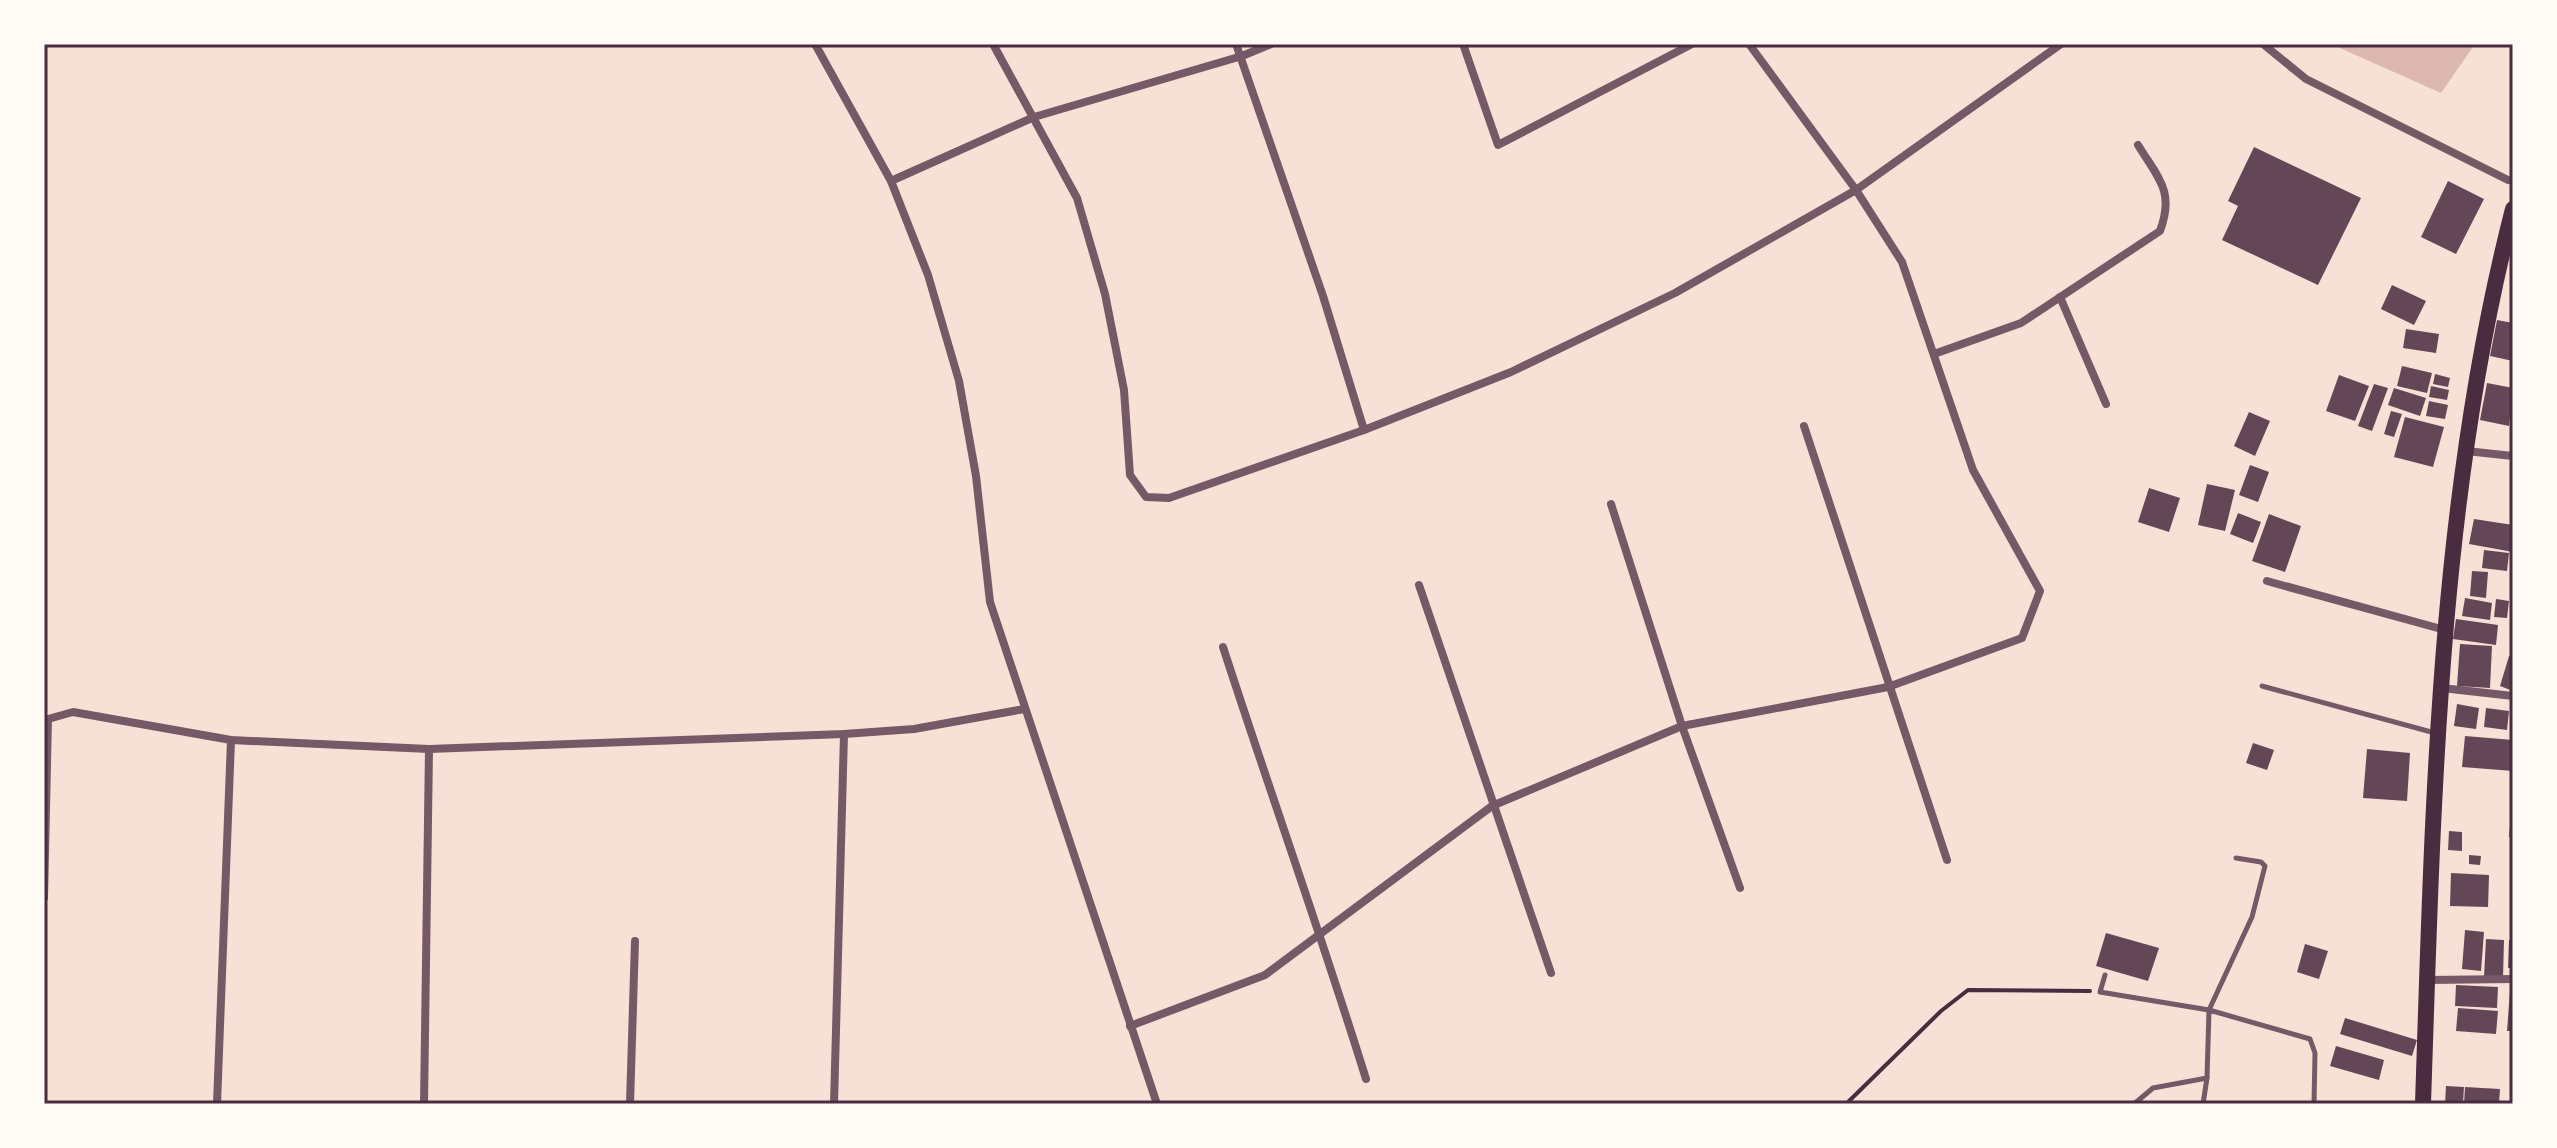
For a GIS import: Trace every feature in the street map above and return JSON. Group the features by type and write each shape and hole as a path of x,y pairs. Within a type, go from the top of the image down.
{"main road":[{"path":"2423,1104 2445,630 2466,451 2492,290 2513,209"}],"street":[{"path":"815,44 891,181 928,275 959,381 976,476 990,602 1157,1104"},
{"path":"993,44 1077,198 1105,294 1121,376 1130,475 1146,497 1169,498 1364,430 1511,372 1675,293 1856,190 2061,44"},
{"path":"1236,44 1364,430"},
{"path":"891,181 1034,117 1242,56 1271,44"},
{"path":"1463,44 1498,145 1692,44"},
{"path":"1130,1026 1265,975 1492,806 1682,726 1888,687 2022,638 2040,591 1973,470 1902,262 1856,190 1749,44"},
{"path":"2263,44 2306,79 2508,180"},
{"path":"1934,354 2021,323 2160,231 2169,208 2166,190 2138,145"},
{"path":"2060,297 2106,404"},
{"path":"1804,426 1947,860"},
{"path":"2466,451 2513,456"},
{"path":"1611,504 1682,726 1740,888"},
{"path":"2267,581 2445,630"},
{"path":"1419,585 1551,973"},
{"path":"1223,647 1292,861 1321,933 1366,1079"},
{"path":"2442,688 2513,696"},
{"path":"44,898 48,719 73,712 231,740 429,749 844,734 914,729 1024,709"},
{"path":"834,1104 844,734"},
{"path":"217,1104 231,740"},
{"path":"424,1104 429,749"},
{"path":"630,1104 635,941"},
{"path":"2427,980 2513,979"}],"lane":[{"path":"2262,686 2398,726 2440,734"},
{"path":"2203,1104 2209,1010 2252,917 2265,866 2261,862 2236,858"},
{"path":"2105,975 2100,992 2209,1010 2310,1039 2315,1053 2314,1104"},
{"path":"2134,1104 2153,1088 2207,1078"}],"path":[{"path":"1846,1104 1941,1011 1968,990 2100,992"}],"shaded area":[{"path":"2331,44 2475,44 2441,93"}],"building":[{"path":"2254,147 2361,198 2318,285 2222,240 2238,206 2228,201"},
{"path":"2448,181 2484,199 2456,254 2421,237"},
{"path":"2392,285 2426,301 2414,325 2381,309"},
{"path":"2497,320 2513,323 2513,361 2490,356"},
{"path":"2406,329 2439,334 2436,353 2403,348"},
{"path":"2402,366 2432,373 2427,393 2397,386"},
{"path":"2435,374 2450,378 2448,387 2433,384"},
{"path":"2339,375 2369,386 2355,421 2326,411"},
{"path":"2487,383 2513,388 2509,426 2480,420"},
{"path":"2374,384 2388,388 2372,431 2358,426"},
{"path":"2431,386 2449,390 2447,400 2429,397"},
{"path":"2394,388 2426,398 2420,416 2388,405"},
{"path":"2429,401 2448,405 2445,419 2426,416"},
{"path":"2391,411 2402,414 2394,437 2384,434"},
{"path":"2249,412 2270,421 2255,456 2234,446"},
{"path":"2405,417 2444,427 2433,467 2394,457"},
{"path":"2250,465 2269,472 2258,502 2239,495"},
{"path":"2207,484 2235,490 2225,531 2198,525"},
{"path":"2149,488 2180,498 2169,532 2138,522"},
{"path":"2238,513 2261,522 2253,543 2230,534"},
{"path":"2269,514 2301,526 2285,572 2252,561"},
{"path":"2474,519 2513,525 2513,552 2469,544"},
{"path":"2484,550 2509,553 2507,571 2482,568"},
{"path":"2472,571 2488,572 2486,598 2470,596"},
{"path":"2465,598 2492,603 2490,620 2462,616"},
{"path":"2496,599 2509,601 2507,618 2494,617"},
{"path":"2456,619 2498,625 2496,645 2453,639"},
{"path":"2460,644 2492,646 2490,688 2457,686"},
{"path":"2509,656 2513,657 2513,691 2500,686"},
{"path":"2457,704 2479,708 2476,729 2454,726"},
{"path":"2486,708 2509,711 2507,730 2484,727"},
{"path":"2465,736 2513,740 2513,771 2462,767"},
{"path":"2253,743 2274,750 2267,770 2246,763"},
{"path":"2367,749 2410,753 2407,801 2363,798"},
{"path":"2511,815 2513,837 2509,837"},
{"path":"2449,831 2462,832 2462,851 2448,850"},
{"path":"2469,855 2481,856 2480,865 2469,864"},
{"path":"2451,873 2489,875 2488,907 2450,906"},
{"path":"2465,930 2484,932 2481,971 2462,969"},
{"path":"2106,933 2159,948 2148,981 2096,966"},
{"path":"2486,939 2504,940 2503,978 2484,977"},
{"path":"2509,940 2513,940 2513,968 2508,968"},
{"path":"2305,944 2328,951 2319,979 2297,972"},
{"path":"2456,985 2498,987 2497,1008 2455,1006"},
{"path":"2510,991 2513,991 2513,1031 2507,1031"},
{"path":"2458,1008 2498,1011 2496,1034 2456,1031"},
{"path":"2345,1018 2417,1040 2412,1056 2340,1034"},
{"path":"2336,1046 2384,1060 2379,1080 2330,1066"},
{"path":"2446,1086 2464,1087 2463,1104 2445,1104"},
{"path":"2465,1087 2500,1089 2499,1104 2464,1104"}]}
